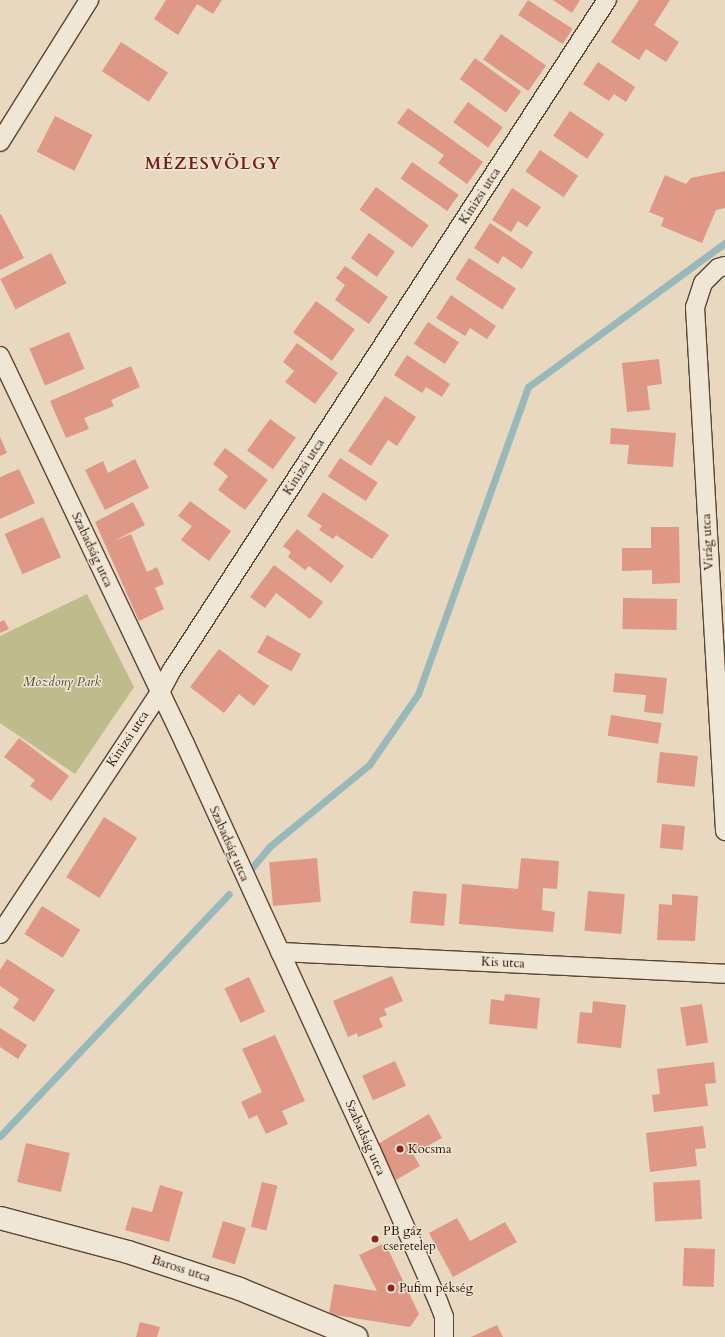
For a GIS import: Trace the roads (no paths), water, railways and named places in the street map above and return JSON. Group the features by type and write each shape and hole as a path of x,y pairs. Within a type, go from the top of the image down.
{"street":[{"path":"0,142 89,0"},
{"name":"Kinizsi utca","path":"0,934 159,694 172,670 607,0"},
{"name":"Virág utca","path":"725,266 718,268 703,283 695,307 725,831"},
{"name":"Szabadság utca","path":"0,356 280,952 438,1301 444,1317 444,1337"},
{"name":"Kis utca","path":"280,952 725,974"},
{"name":"Baross utca","path":"0,1218 128,1252 240,1289 356,1337"}],"waterway":[{"path":"250,870 269,847 369,765 418,694 528,387 725,243"},
{"path":"0,1136 229,894"}],"place":[{"name":"Kocsma","path":"400,1149"},
{"name":"PB gáz cseretelep","path":"375,1239"},
{"name":"Pufim pékség","path":"391,1288"}],"district":[{"name":"MÉZESVÖLGY","path":"213,164"}],"park label":[{"name":"Mozdony Park","path":"62,682"}]}
